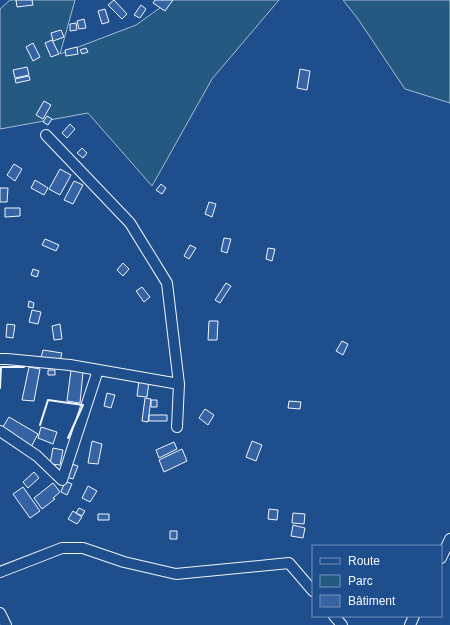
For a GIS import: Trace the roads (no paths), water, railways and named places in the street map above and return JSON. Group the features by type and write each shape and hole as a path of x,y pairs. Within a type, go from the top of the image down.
{"street":[{"path":"46,135 130,223 167,283 179,384 177,427"},
{"path":"0,359 70,365 179,384"},
{"path":"0,431 37,456 62,480 98,370"},
{"path":"442,556 450,539"},
{"path":"0,572 62,548 83,548 124,562 176,574 289,563 312,590"},
{"path":"0,613 6,625"},
{"path":"335,617 342,625"}]}
